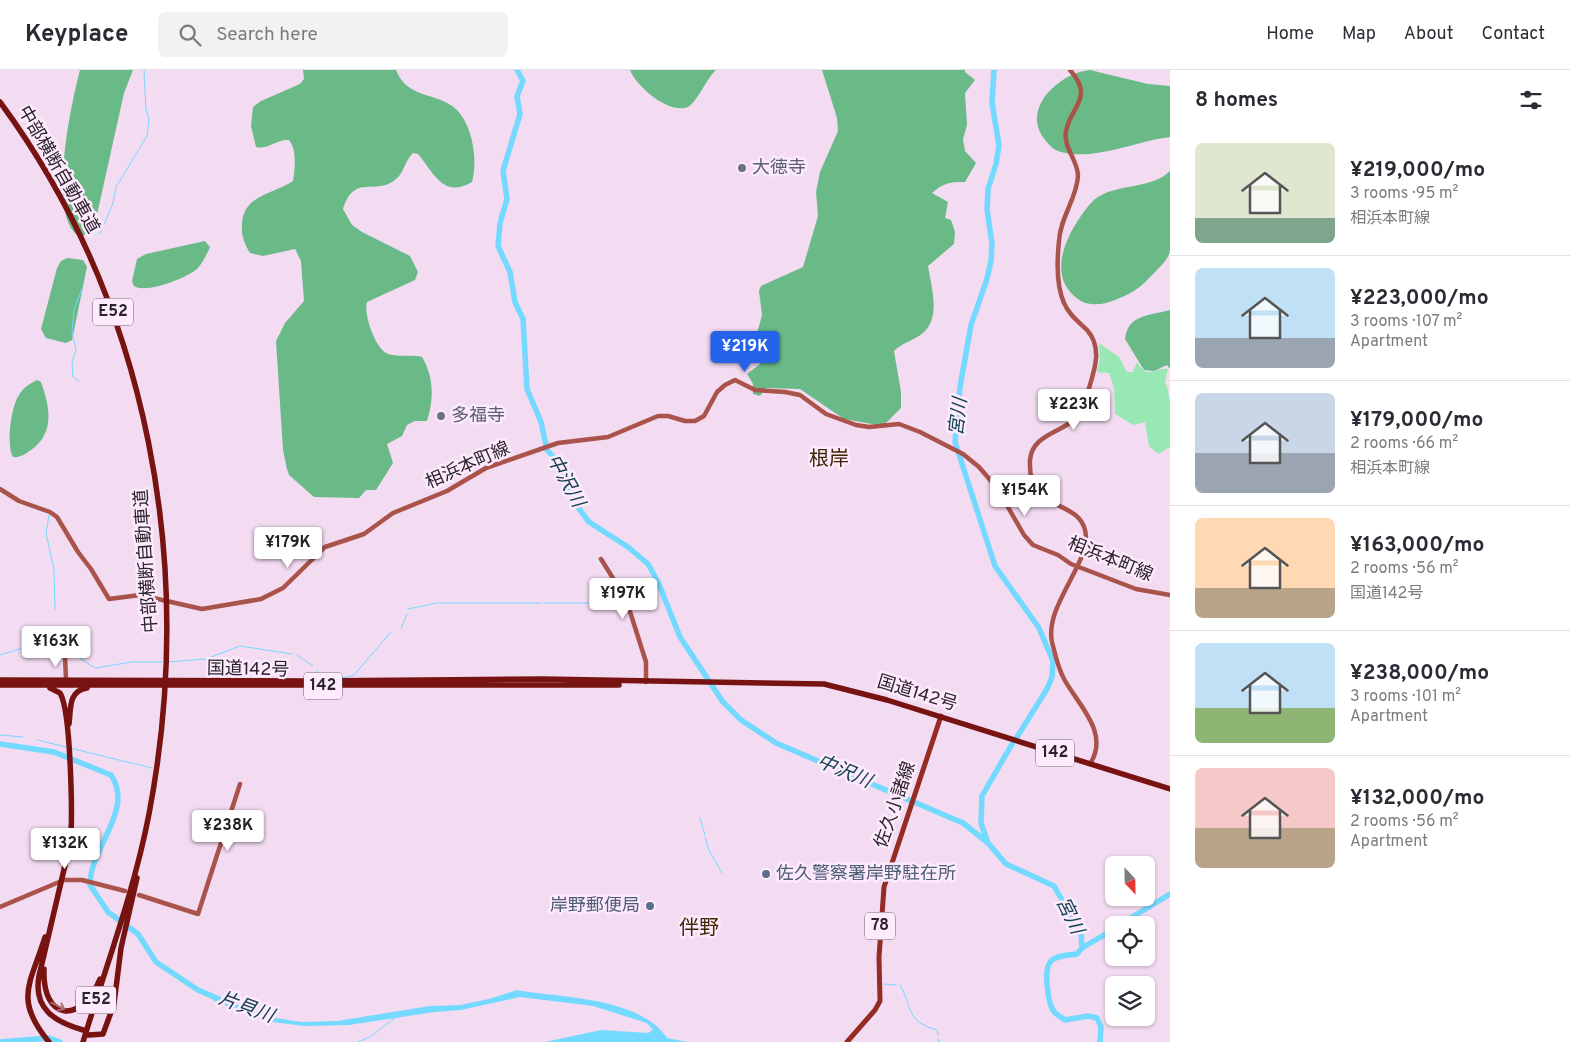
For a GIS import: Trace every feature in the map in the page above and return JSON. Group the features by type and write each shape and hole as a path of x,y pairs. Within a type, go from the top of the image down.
{"highway":[{"name":"中部横断自動車道","path":"0,102 36,154 64,205 87,249 115,317 144,416 158,488 163,544 167,627 159,750 144,837 128,890 125,912 83,1042"},
{"name":"国道142号","path":"0,685 66,682 543,679 824,684 941,716 1170,789"},
{"name":"国道142号","path":"0,680 119,684 604,686 646,682"},
{"path":"66,682 72,829 35,981 37,1001 50,1019 86,1032 99,1039 104,1033 112,1011 125,912 144,837"},
{"path":"68,716 72,698 76,692 84,688 119,684"},
{"path":"20,685 51,688 58,691 63,698 68,716"},
{"path":"45,946 43,976 47,997 51,1003 60,1009 75,1010 87,1002 96,988 117,932"},
{"path":"45,946 30,980 27,999 31,1017 49,1042"}],"main road":[{"path":"1070,70 1078,82 1081,97 1067,126 1065,138 1076,165 1078,177 1060,233 1059,284 1066,308 1093,339 1096,358 1080,411 1073,420 1039,442 1032,452 1030,465 1034,483 1040,495 1073,514 1084,527 1085,541 1053,618 1051,636 1063,677 1097,733 1098,748 1090,764"},
{"name":"相浜本町線","path":"0,488 19,501 57,516 109,599 140,595 179,605 207,608 261,598 279,590 325,548 364,534 393,513 447,491 486,468 565,442 608,437 658,416 695,421 704,416 717,392 735,380 755,390 800,395 826,414 860,426 905,425 957,450 968,457 993,482 1029,541 1076,566 1139,590 1170,595"},
{"path":"601,559 626,599 646,662 646,682"},
{"path":"65,656 66,682"},
{"name":"佐久小諸線","path":"847,1042 876,1010 880,1001 879,957 882,895 941,716"},
{"path":"139,895 198,914 240,784"},
{"path":"0,907 57,882 82,880 128,890"}],"green space":[{"path":"80,70 133,70 124,93 96,219 89,232 81,237 70,227 65,209 63,185 67,132"},
{"path":"303,70 396,70 407,86 456,109 467,124 473,144 474,173 472,182 462,186 446,186 434,176 418,154 413,153 396,179 381,186 360,188 353,191 343,209 352,225 410,256 418,272 415,280 367,302 366,307 368,321 374,337 382,350 394,355 422,357 429,372 432,388 431,405 427,421 415,421 407,425 402,436 387,444 393,463 376,490 366,490 359,498 314,497 289,475 283,450 276,341 285,323 304,301 301,261 295,249 263,256 250,253 242,232 244,214 248,207 261,196 293,181 294,171 295,159 292,144 289,140 260,148 256,147 251,126 253,107 261,101 300,84 304,79"},
{"path":"630,70 716,70 691,104 688,107 680,108 672,107 654,98 633,77"},
{"path":"822,70 965,70 975,80 965,93 967,125 963,139 965,151 976,163 965,182 947,184 932,193 948,202 945,218 951,220 955,232 954,244 928,266 934,307 930,323 923,333 894,351 901,392 901,408 883,426 844,419 800,389 766,388 760,396 753,394 753,384 747,374 760,364 755,341 762,315 759,291 761,286 803,267 818,216 816,192 820,172 838,131 837,118"},
{"path":"1090,70 1148,84 1170,86 1170,137 1088,154 1061,152 1053,148 1039,129 1037,118 1040,106 1046,95 1066,78"},
{"path":"1170,171 1170,251 1165,261 1144,284 1120,298 1098,304 1083,302 1078,299 1065,285 1062,261 1064,248 1069,236 1083,213 1098,197 1108,192 1151,182 1161,178"},
{"path":"205,241 210,247 202,263 193,272 167,284 148,288 134,286 132,281 137,259 146,254"},
{"path":"67,258 83,260 87,267 72,340 66,343 46,338 41,329 57,268 61,261"},
{"path":"1170,310 1170,369 1167,365 1154,371 1144,370 1125,339 1127,331 1135,320 1141,317"},
{"path":"1099,343 1119,357 1127,372 1133,372 1137,362 1141,368 1148,372 1168,369 1165,382 1170,405 1170,447 1158,454 1149,446 1145,422 1133,425 1115,414 1114,388 1109,373 1097,372 1100,359"},
{"path":"37,380 41,382 47,401 47,428 39,443 31,450 20,456 13,457 10,444 10,426 16,400 29,384"}],"water":[{"path":"517,990 577,998 619,1007 638,1014 655,1024 667,1038 687,1042 545,1042 601,1030 648,1033 653,1030 647,1023 593,1006 520,997 461,1010 434,1012 349,1025 304,1026 265,1021 212,1000 214,995 264,1016 301,1022 337,1021 430,1006 460,1005 489,999"}],"waterway":[{"path":"100,234 113,203 116,187 147,136 149,119 146,110 144,70"},
{"name":"中沢川","path":"517,70 523,81 517,96 520,114 503,171 507,199 500,223 498,246 510,272 515,302 523,319 527,389 541,422 547,450 558,462 574,502 589,522 628,547 648,564 658,582 680,637 723,702 741,720 776,743 963,823 988,843"},
{"name":"宮川","path":"994,70 992,103 999,145 996,164 988,189 987,209 992,244 991,261 987,279 971,325 960,387 955,442 995,566 1039,628 1053,661 1052,677 1047,689 1017,737"},
{"path":"79,381 73,377 72,363 76,350 72,332 74,309 82,289"},
{"path":"49,515 46,533 54,570 55,609"},
{"path":"630,602 654,593"},
{"path":"408,609 437,603"},
{"path":"439,603 541,603"},
{"path":"544,603 624,603"},
{"path":"401,628 407,614"},
{"path":"316,670 319,674 329,677 339,678 354,675 391,632"},
{"path":"0,655 36,644 58,644 95,668 132,662 162,662"},
{"path":"168,662 206,659 240,646 292,654"},
{"path":"297,655 313,666"},
{"path":"0,735 23,737"},
{"path":"37,740 66,747"},
{"name":"片貝川","path":"0,744 54,752 111,775 117,788 118,802 115,816 96,858 90,885 108,912 138,934 156,962 198,990 219,999"},
{"name":"宮川","path":"1012,744 982,796 981,823 988,843 1006,864 1054,886 1081,933 1082,948"},
{"path":"70,748 135,764"},
{"path":"137,764 152,768"},
{"path":"700,818 705,835"},
{"path":"705,838 709,850 722,873"},
{"path":"1134,916 1170,894"},
{"name":"宮川","path":"1100,1042 1101,1027 1097,1018 1088,1016 1065,1020 1054,1012 1048,993 1047,970 1054,959 1077,954 1082,948 1105,934"},
{"path":"884,984 896,985"},
{"path":"900,985 915,1018 920,1023 937,1030 938,1035"},
{"path":"358,1042 370,1037 397,1016"},
{"path":"0,1042 49,1038 60,1042"}],"place":[{"name":"大徳寺","path":"742,168"},
{"name":"多福寺","path":"441,416"},
{"name":"佐久警察署岸野駐在所","path":"766,874"},
{"name":"岸野郵便局","path":"650,906"}],"district":[{"name":"根岸","path":"829,460"},
{"name":"伴野","path":"699,929"}]}
